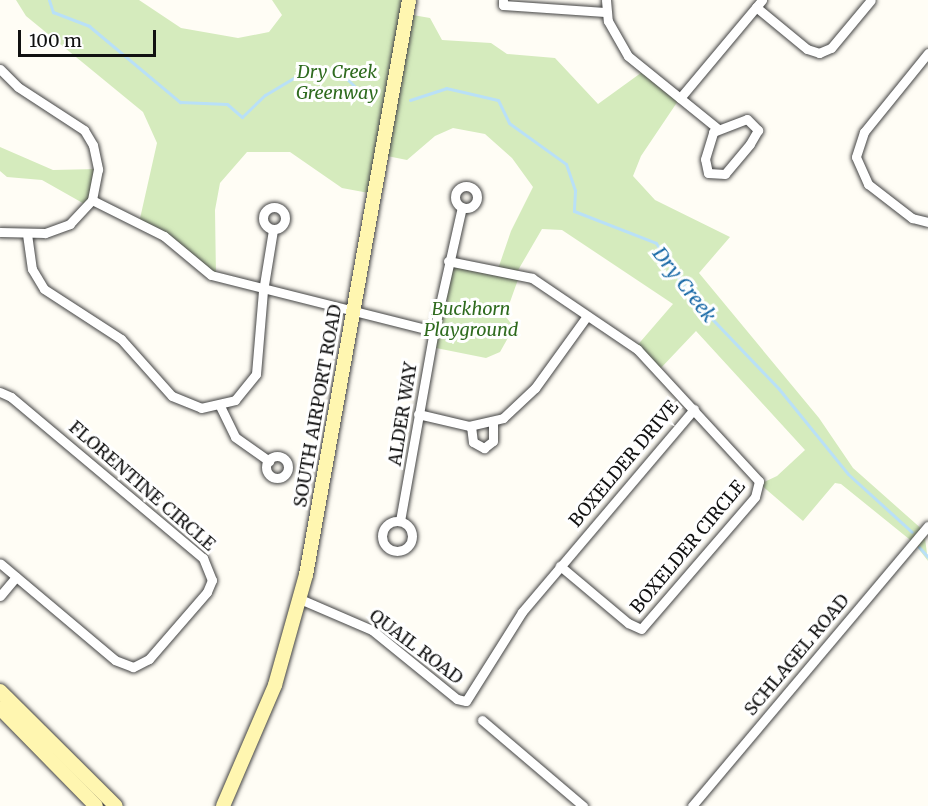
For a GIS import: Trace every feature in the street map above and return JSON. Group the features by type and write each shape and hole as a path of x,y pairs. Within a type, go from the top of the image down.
{"main road":[{"name":"SOUTH AIRPORT ROAD","path":"223,806 263,716 300,599 327,468 352,311 409,0"},
{"path":"0,691 116,806"},
{"path":"0,708 96,806"}],"street":[{"path":"503,0 503,5 605,12"},
{"path":"606,0 605,12 628,56 717,128"},
{"path":"680,98 759,3 807,49 819,53 831,48 871,0"},
{"path":"928,53 864,132 856,157 868,184 912,218 928,222"},
{"path":"0,69 18,87 71,119 87,134 98,169 92,200 64,227 27,234 0,232"},
{"path":"747,119 758,130 728,171 719,176 708,173 704,165 711,136 717,128 747,119"},
{"path":"92,200 164,236 206,273 263,291 434,331"},
{"name":"ALDER WAY","path":"400,521 434,331 462,207"},
{"path":"27,234 32,269 44,290 121,339 180,402 197,408 220,406 239,396 256,374 263,291 273,230"},
{"name":"BOXELDER DRIVE","path":"448,261 528,276 639,351 694,409 517,619 474,691"},
{"path":"418,414 471,426 493,422 522,404 570,344 587,316"},
{"name":"FLORENTINE CIRCLE","path":"0,392 11,397 208,564 212,580 207,592 149,659 139,666 130,666 114,659 16,577"},
{"path":"220,406 235,437 269,461"},
{"name":"BOXELDER CIRCLE","path":"560,566 630,625 639,629 645,626 760,490 756,476 694,409"},
{"path":"471,426 473,442 484,448 493,441 493,422"},
{"name":"SCHLAGEL ROAD","path":"692,806 928,526"},
{"path":"0,563 16,577 0,596"},
{"name":"QUAIL ROAD","path":"300,599 372,630 460,700 466,701 474,691"},
{"path":"482,720 583,806"}],"green space":[{"name":"Dry Creek Greenway","path":"16,0 139,0 181,28 238,38 269,32 282,15 272,0 409,0 407,14 430,18 442,40 491,43 507,54 555,58 598,104 645,70 680,98 641,156 633,176 655,200 730,237 699,273 819,418 853,468 924,531 928,561 914,543 841,484 835,483 803,521 760,484 777,476 805,450 696,331 659,370 635,348 673,304 562,230 542,229 517,272 520,274 505,316 514,327 500,352 486,358 431,347 448,261 498,269 511,231 533,187 512,158 485,134 453,128 435,136 407,160 382,155 374,194 342,188 290,152 247,152 220,183 215,210 216,277 168,239 139,223 157,143 143,112 26,16"},
{"path":"0,147 53,170 98,169 88,206 42,180 7,177 0,171"}],"waterway":[{"name":"Dry Creek","path":"49,0 53,12 89,26 180,102 227,104 242,117 265,95 302,73 320,67 347,79 370,101"},
{"name":"Dry Creek","path":"410,100 446,88 498,100 509,123 566,164 575,190 574,211 656,243 693,299 779,389 848,474 912,532"},
{"name":"Dry Creek","path":"919,547 928,557"}],"park label":[{"name":"Buckhorn Playground","path":"471,320"}]}
